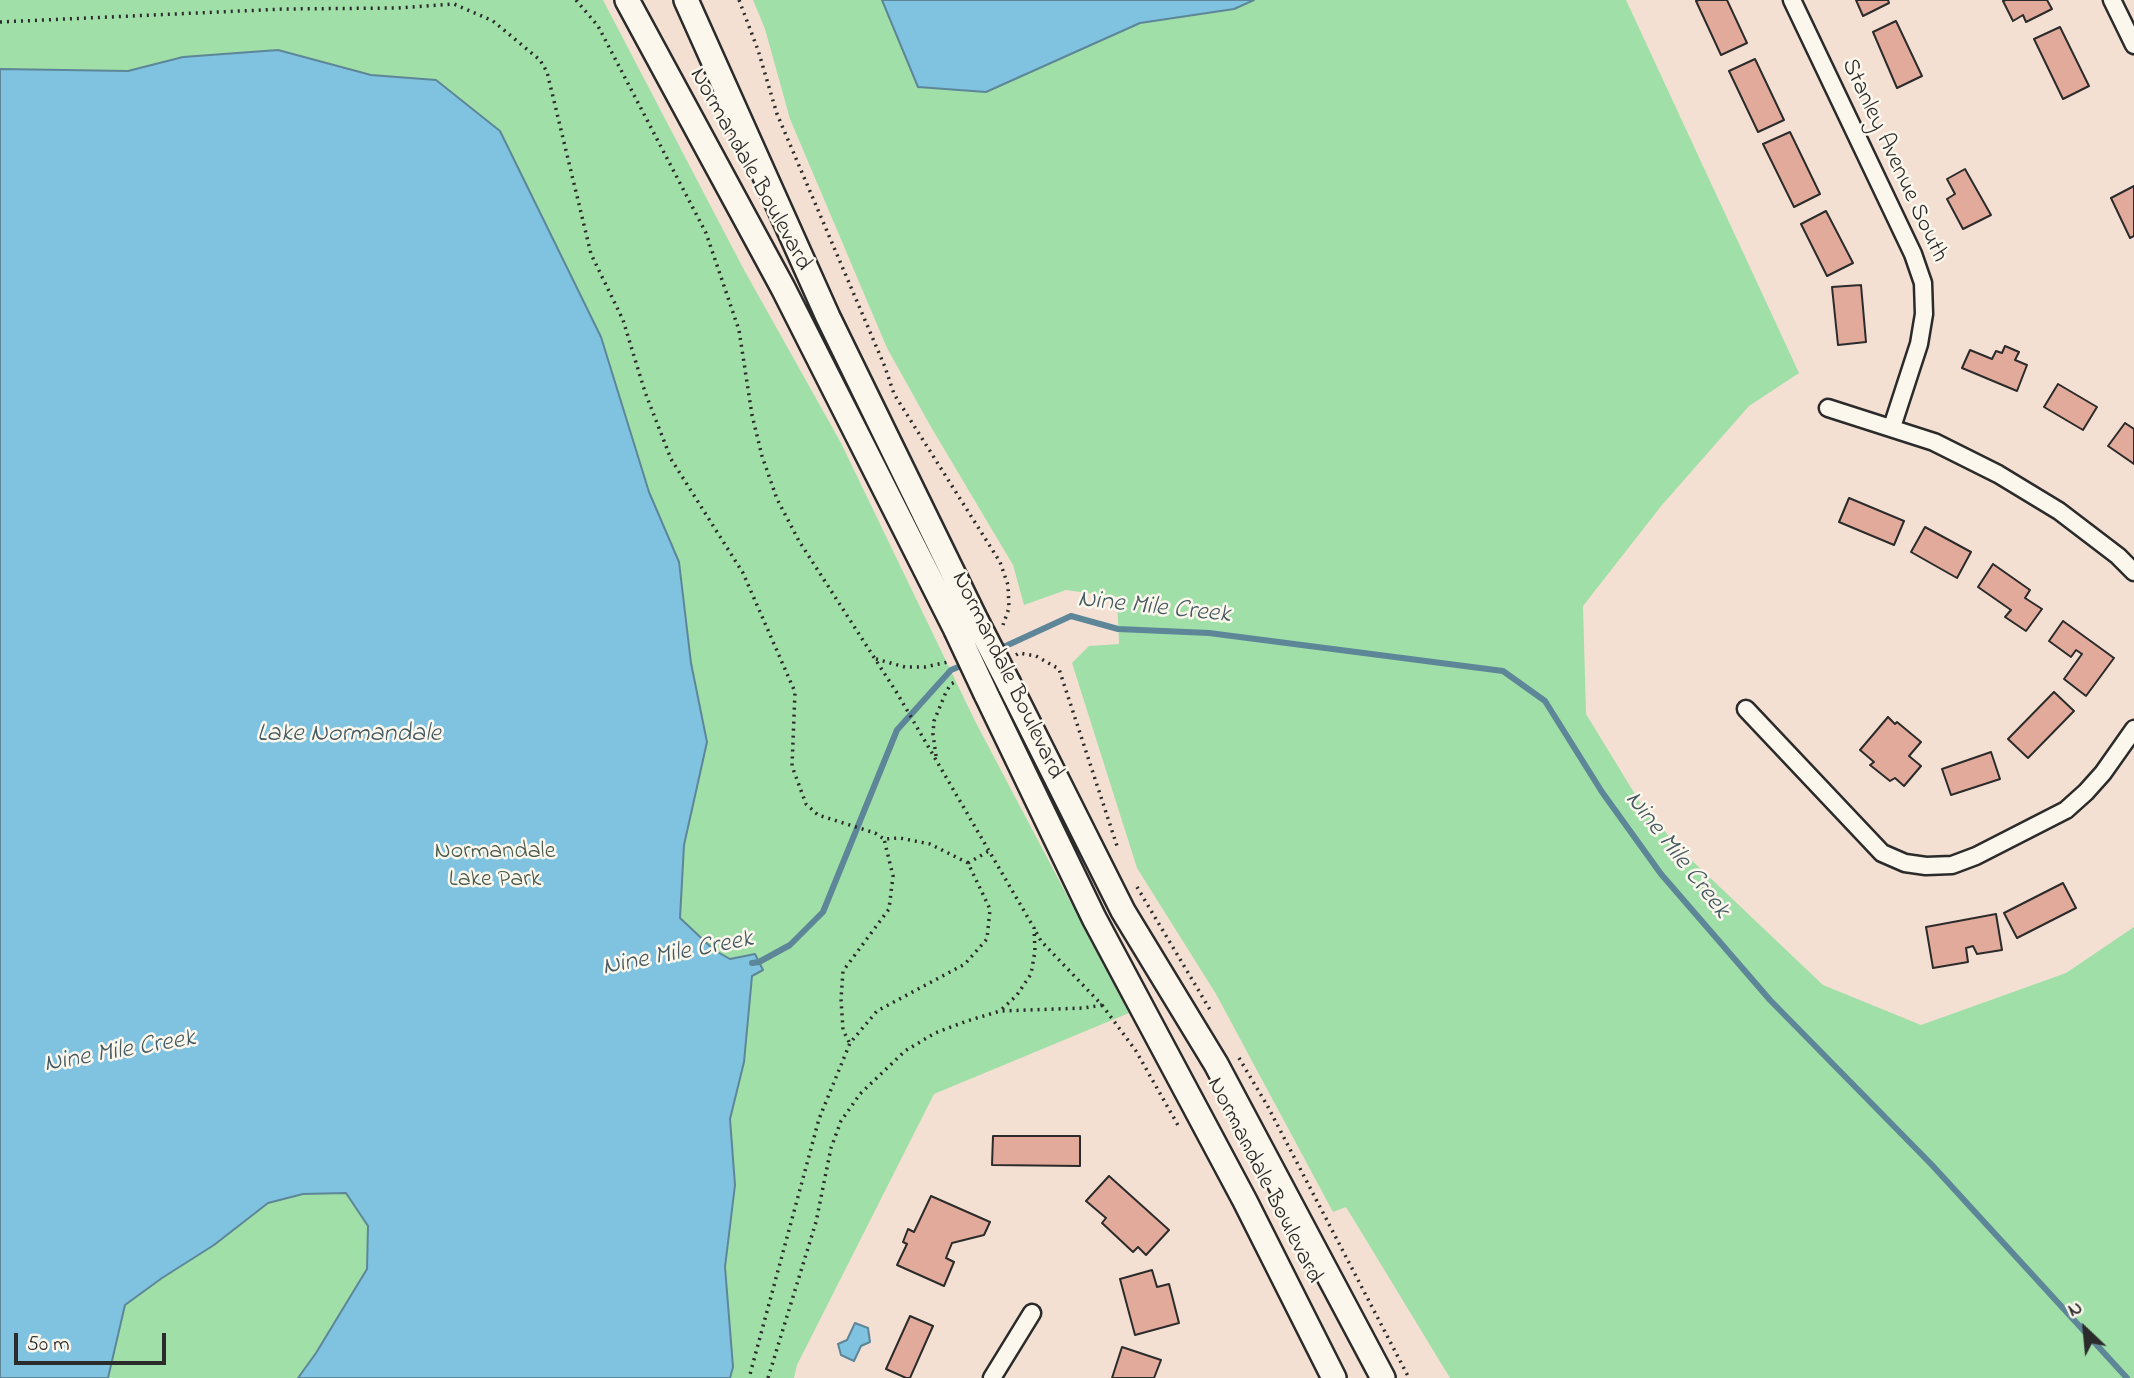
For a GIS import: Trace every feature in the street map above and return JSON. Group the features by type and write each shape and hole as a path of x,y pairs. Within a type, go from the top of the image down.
{"main road":[{"name":"Normandale Boulevard","path":"627,0 966,625 1009,684 1123,911 1216,1065 1383,1378"},
{"name":"Normandale Boulevard","path":"689,5 966,625 986,694 1094,918 1245,1201 1334,1378"}],"street":[{"name":"Stanley Avenue South","path":"1792,0 1913,254 1923,283 1924,314 1919,344 1892,427"},
{"path":"2112,0 2134,45"},
{"path":"1828,408 1934,442 1998,474 2059,512 2118,556 2134,572"},
{"path":"1746,709 1882,853 1905,863 1926,866 1952,865 1976,856 2066,810 2103,773 2134,729"},
{"path":"992,1378 1032,1313"}],"path":[{"path":"408,7 410,0"},
{"path":"576,0 598,26 706,233 739,330 752,415 762,456 777,499 799,541 897,693 1041,941 1102,1004 1136,1051 1182,1133"},
{"path":"739,0 755,39 777,114 885,367"},
{"path":"0,22 454,4 493,21 540,60 547,72 591,254 623,320 645,392 671,459 743,573 795,692 792,766 806,804 818,815 845,825 875,833 884,839 900,838 930,844 968,863 990,909 987,939 965,964 877,1011 850,1043 820,1119 750,1378"},
{"path":"850,1043 844,1030 841,999 843,971 889,909 893,876 884,839"},
{"path":"968,863 989,850"},
{"path":"1000,1011 1017,995 1031,974 1035,950 1034,928"},
{"path":"768,1378 816,1223 831,1148 841,1121 860,1094 905,1051 935,1033 1000,1011 1055,1010 1102,1004"}],"green space":[{"name":"Lake Normandale","path":"0,0 603,0 743,268 841,443 975,721 1129,1013 934,1094 797,1365 794,1378 0,1378"},
{"path":"753,0 882,0 918,87 986,92 1140,23 1234,9 1254,0 1626,0 1799,373 1749,406 1662,505 1583,606 1586,714 1641,804 1682,851 1823,985 1921,1025 2066,973 2134,927 2134,1378 1450,1378 1346,1207 1333,1212 1216,994 1137,868 1072,663 1089,646 1119,644 1117,597 1066,590 1024,605 1013,565 887,348 790,119 765,29"}],"water":[{"path":"882,0 1254,0 1234,9 1140,23 986,92 918,87"},
{"name":"Lake Normandale","path":"278,50 371,75 436,80 500,131 601,337 649,492 679,562 691,663 707,742 684,845 680,918 714,950 730,959 755,954 763,970 752,976 744,1062 730,1119 735,1185 725,1267 733,1367 730,1378 298,1378 367,1269 368,1226 346,1193 303,1194 268,1203 214,1245 125,1305 108,1378 0,1378 0,69 128,71 183,57"},
{"path":"855,1323 868,1328 870,1342 861,1346 854,1361 841,1355 838,1344 847,1340"}],"building":[{"path":"1727,0 1747,43 1721,55 1696,1"},
{"path":"1856,0 1888,0 1889,3 1863,16"},
{"path":"2047,0 2052,9 2026,22 2023,15 2013,21 2003,1"},
{"path":"1896,21 1922,76 1897,88 1873,32"},
{"path":"2060,27 2089,86 2063,99 2034,39"},
{"path":"1755,59 1784,120 1758,132 1729,71"},
{"path":"1790,132 1820,194 1794,207 1763,144"},
{"path":"1965,169 1991,215 1963,229 1947,199 1955,194 1947,179"},
{"path":"2134,186 2134,236 2130,238 2111,198"},
{"path":"1826,211 1853,263 1827,276 1801,224"},
{"path":"1861,285 1866,342 1838,345 1832,287"},
{"path":"2005,346 2019,352 2015,360 2027,365 2017,391 1962,368 1970,350 1992,359 1996,351 2002,353"},
{"path":"2058,384 2097,407 2083,430 2044,407"},
{"path":"2125,423 2134,429 2134,464 2108,446"},
{"path":"1849,498 1904,521 1894,545 1839,522"},
{"path":"1925,527 1971,552 1957,578 1911,552"},
{"path":"1993,564 2030,590 2025,598 2042,609 2026,631 2005,617 2011,610 1978,587"},
{"path":"2063,621 2114,658 2086,696 2064,679 2082,654 2076,650 2071,657 2049,641"},
{"path":"2054,692 2074,711 2028,758 2008,739"},
{"path":"1888,717 1921,742 1909,756 1921,766 1904,786 1895,778 1890,781 1870,765 1874,762 1860,750"},
{"path":"1991,752 2000,779 1951,795 1942,769"},
{"path":"2063,883 2076,908 2017,938 2004,913"},
{"path":"1996,914 2002,950 1977,954 1973,946 1966,948 1968,962 1933,968 1926,927"},
{"path":"993,1136 1080,1136 1080,1166 992,1165"},
{"path":"1109,1176 1169,1230 1146,1255 1138,1247 1133,1252 1102,1223 1106,1218 1086,1201"},
{"path":"931,1196 990,1222 984,1235 952,1243 946,1258 954,1262 944,1286 897,1265 907,1244 903,1242 908,1229 914,1232"},
{"path":"1152,1270 1157,1287 1169,1284 1179,1323 1135,1335 1120,1279"},
{"path":"910,1316 933,1326 910,1378 906,1378 886,1369"},
{"path":"1122,1347 1161,1360 1154,1378 1112,1378"}],"waterway":[{"name":"Nine Mile Creek","path":"997,650 1071,616 1118,629 1209,633 1503,671 1545,701 1602,792 1661,874 1770,1000 1932,1165 2127,1378"},
{"name":"Nine Mile Creek","path":"752,963 790,945 823,912 897,730 951,670 968,663"}],"park label":[{"name":"Normandale Lake Park","path":"495,867"}]}
